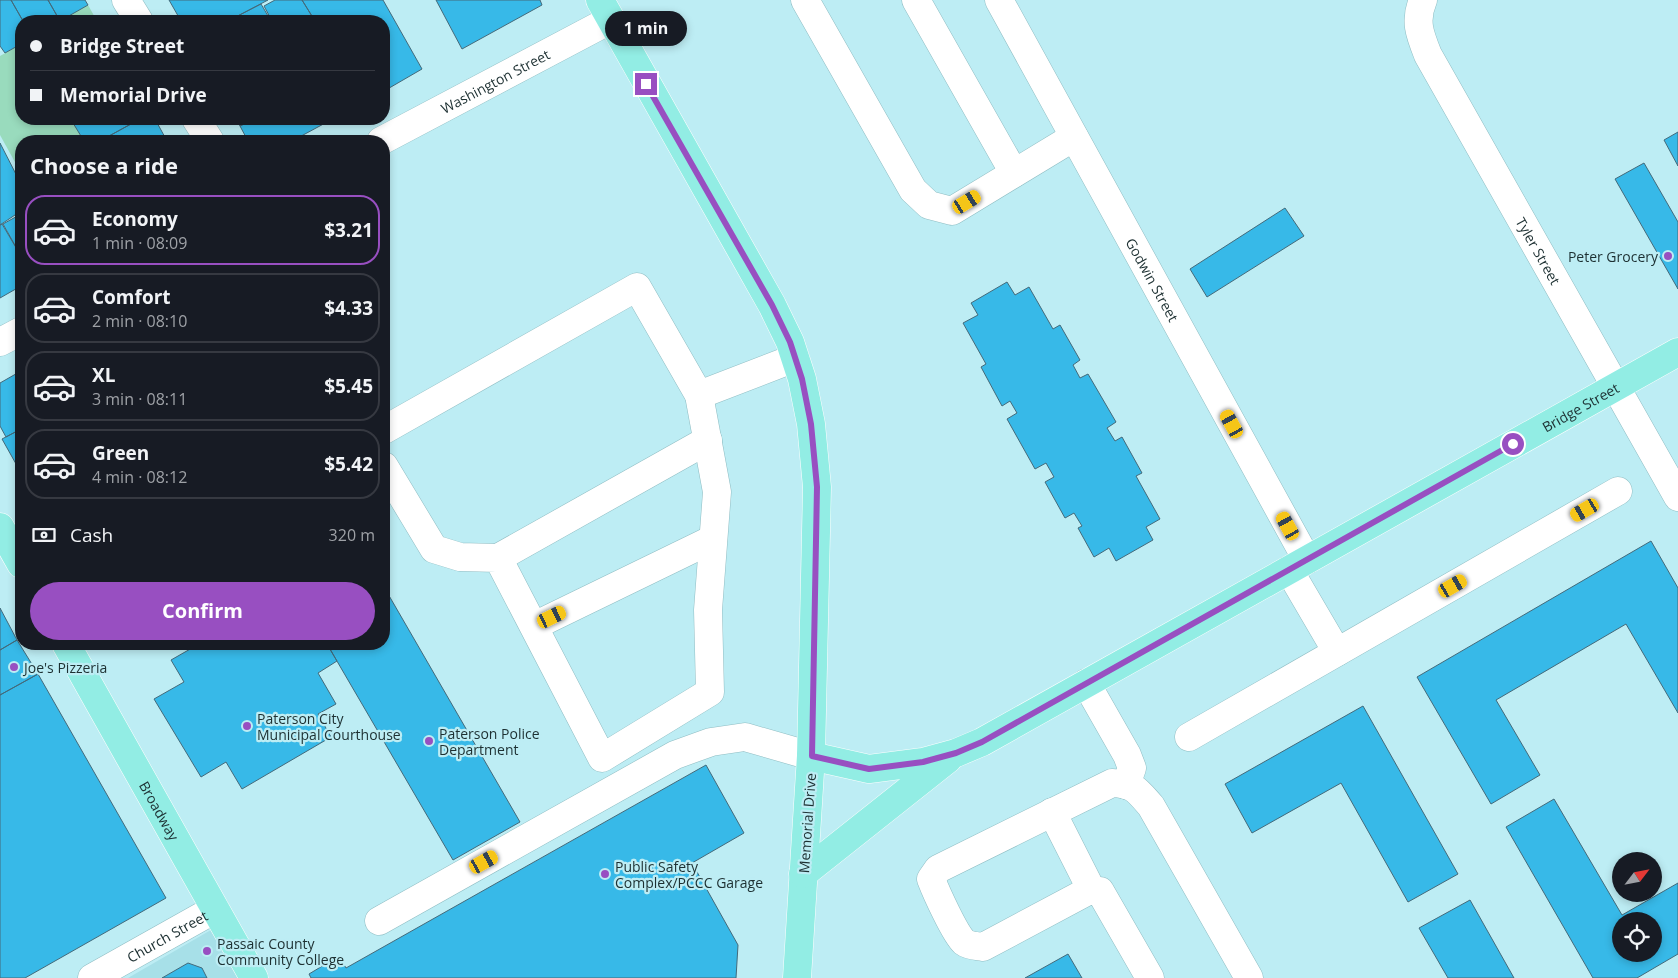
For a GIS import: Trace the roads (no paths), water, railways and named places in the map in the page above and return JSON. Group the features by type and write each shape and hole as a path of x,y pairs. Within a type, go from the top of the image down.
{"main road":[{"name":"Memorial Drive","path":"605,10 772,305 790,342 802,379 811,424 817,487 812,756 797,978"},
{"name":"Bridge Street","path":"812,756 869,769 923,762 956,753 982,742 1678,352"},
{"path":"0,527 15,553"},
{"name":"Broadway","path":"69,650 254,978"},
{"path":"803,874 956,753"}],"street":[{"path":"126,0 135,15"},
{"path":"806,0 912,190 928,205 952,211 1074,137"},
{"path":"916,0 1014,173"},
{"name":"Godwin Street","path":"999,0 1074,137 1298,565 1337,652"},
{"name":"Tyler Street","path":"1422,0 1418,21 1428,55 1678,498"},
{"name":"Washington Street","path":"390,136 605,10"},
{"path":"390,427 637,287 699,395 708,440 717,492 708,610 710,692 602,758 498,558"},
{"path":"0,342 15,334"},
{"path":"699,395 795,358"},
{"path":"390,476 434,549 460,557 498,558 708,440"},
{"path":"1189,737 1618,491"},
{"path":"534,626 714,539"},
{"path":"1086,684 1128,755 1132,768 1126,785"},
{"path":"379,921 675,755 711,742 746,737 812,756"},
{"path":"1150,978 1100,891 1088,891 983,947 973,946 964,942 937,895 931,879 938,869 1112,783 1126,785 1137,789 1151,806 1249,978"},
{"path":"1052,812 1092,891"},
{"name":"Church Street","path":"92,978 215,909"}],"place":[{"name":"Peter Grocery","path":"1668,256"},
{"name":"Joe's Pizzeria","path":"14,667"},
{"name":"Paterson City Municipal Courthouse","path":"247,726"},
{"name":"Paterson Police Department","path":"429,741"},
{"name":"Public Safety Complex/PCCC Garage","path":"605,874"},
{"name":"Passaic County Community College","path":"207,951"}]}
